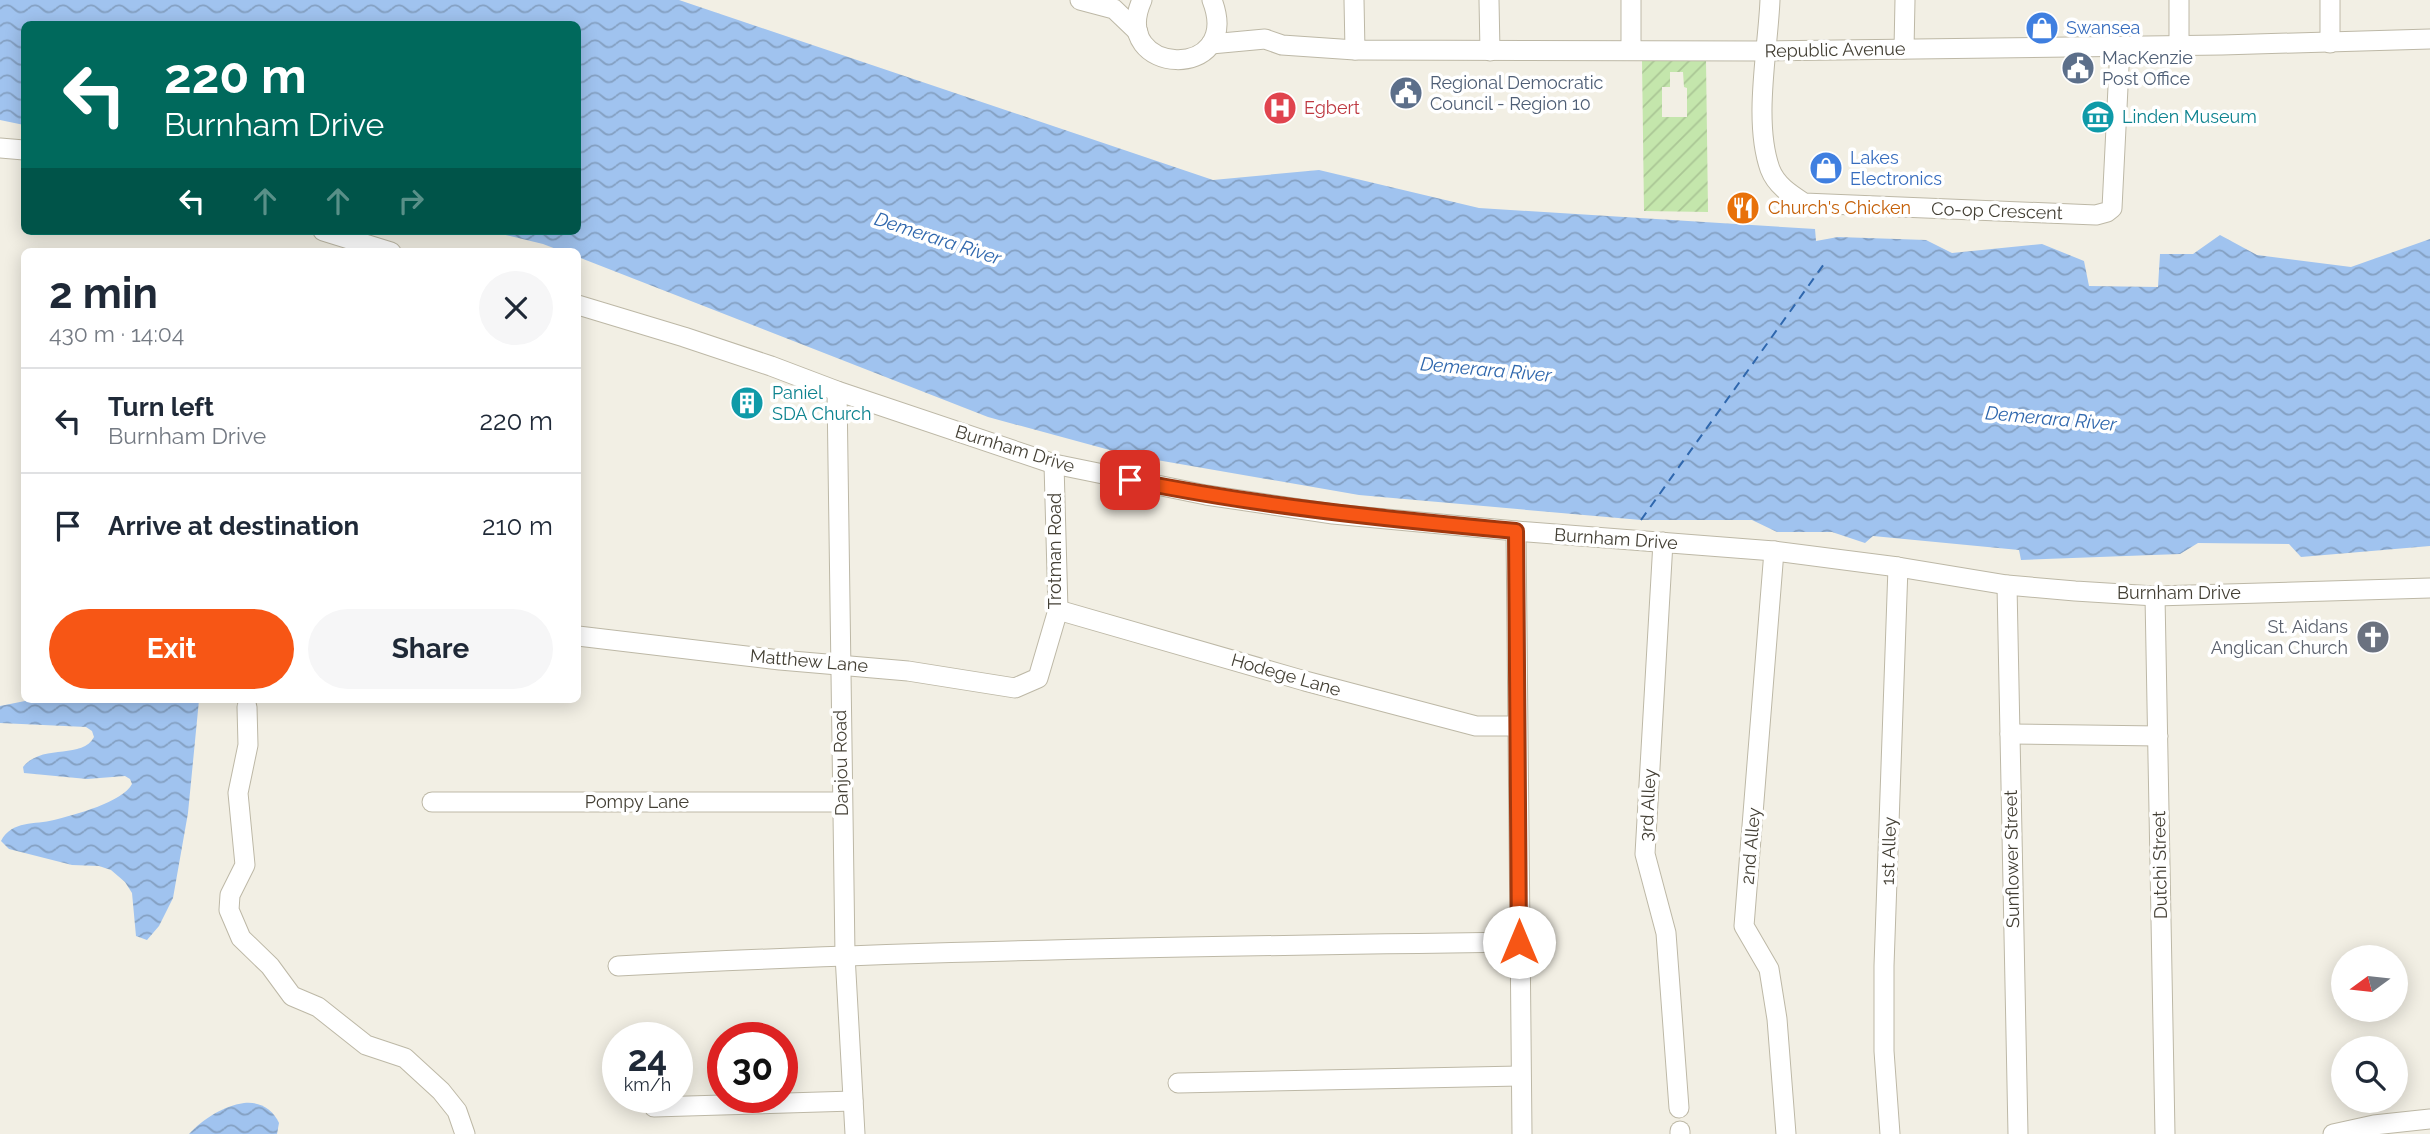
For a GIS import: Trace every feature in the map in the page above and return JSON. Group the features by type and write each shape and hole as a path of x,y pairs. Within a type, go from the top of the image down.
{"street":[{"path":"1080,0 1114,9 1138,32 1151,50 1171,61 1186,60 1200,54 1211,44 1217,29 1217,13 1213,0"},
{"path":"1114,9 1140,0 1138,32"},
{"path":"1213,0 1242,40"},
{"path":"1354,0 1355,50"},
{"path":"1489,0 1490,51"},
{"path":"1631,0 1632,50"},
{"path":"1766,51 1770,0"},
{"path":"1904,48 1906,0"},
{"path":"2179,0 2179,45"},
{"path":"2330,0 2330,43"},
{"name":"Republic Avenue","path":"1211,44 1265,39 1282,45 1355,50 1766,51 2120,47 2430,39"},
{"name":"Co-op Crescent","path":"1766,51 1764,140 1770,170 1784,191 1804,203 2096,215 2112,208 2120,47"},
{"path":"0,148 21,150"},
{"path":"336,235 378,248"},
{"name":"Burnham Drive","path":"581,307 696,341 1054,464 1219,497 1333,514 1774,551 2007,584 2155,596 2430,588"},
{"name":"Danjou Road","path":"836,391 841,802 845,955 855,1134"},
{"name":"Trotman Road","path":"1038,678 1058,610 1054,464"},
{"path":"1516,531 1522,1134"},
{"name":"3rd Alley","path":"1663,542 1645,854 1666,933 1679,1108"},
{"name":"2nd Alley","path":"1774,551 1744,926 1769,969 1777,1019 1786,1134"},
{"name":"1st Alley","path":"1890,1134 1884,1051 1884,978 1898,567"},
{"name":"Sunflower Street","path":"2007,584 2018,1134"},
{"name":"Dutchi Street","path":"2155,596 2165,1134"},
{"name":"Hodege Lane","path":"1058,610 1305,681 1476,726 1517,726"},
{"name":"Matthew Lane","path":"581,636 780,660 908,671 1015,688 1038,678"},
{"path":"247,708 248,745 238,793 245,865 230,895 229,910 241,937 270,966 292,996 318,1007 366,1045 405,1058 441,1091 457,1111 466,1134"},
{"path":"2010,734 2158,736"},
{"name":"Pompy Lane","path":"432,802 841,802"},
{"path":"618,966 845,955 1116,947 1519,942"},
{"path":"1178,1083 1520,1076"},
{"path":"693,1106 853,1101"},
{"path":"2333,1134 2374,1125 2430,1119"}],"green space":[{"path":"1642,60 1706,60 1708,212 1644,211","holes":["1670,72 1683,72 1684,87 1687,88 1687,117 1662,117 1662,87 1670,87"]}],"water":[{"name":"Demerara River","path":"0,0 679,0 1213,180 1319,170 1479,208 1815,229 1816,241 1838,237 1926,240 1952,253 2042,244 2084,261 2089,286 2158,287 2160,254 2193,254 2220,235 2257,255 2351,267 2430,239 2430,546 2301,557 2289,544 2198,543 2180,554 2021,560 2019,550 1873,536 1865,543 1832,532 1777,532 1752,520 1641,520 1359,495 1128,455 988,417 581,258 581,248 554,248 506,235 581,235 581,21 21,21 21,124 0,120"},
{"path":"21,702 199,703 188,813 173,898 159,926 147,940 136,936 132,893 125,882 111,870 99,866 72,865 9,849 1,841 18,826 63,818 109,802 127,791 132,784 130,779 125,776 87,779 24,773 23,767 40,755 81,748 88,744 94,737 92,731 86,727 0,723 0,706"},
{"path":"244,1103 255,1103 269,1110 279,1123 277,1134 189,1134 214,1114"}],"ferry route":[{"path":"1641,520 1824,264"}],"place":[{"name":"Swansea","path":"2042,28"},
{"name":"MacKenzie Post Office","path":"2078,68"},
{"name":"Regional Democratic Council - Region 10","path":"1406,93"},
{"name":"Egbert","path":"1280,108"},
{"name":"Linden Museum","path":"2098,117"},
{"name":"Lakes Electronics","path":"1826,168"},
{"name":"Church's Chicken","path":"1743,208"},
{"name":"Paniel SDA Church","path":"747,403"},
{"name":"St. Aidans Anglican Church","path":"2373,637"}],"route":[{"path":"1130,480 1206,495 1333,514 1516,531 1519,942"}]}
